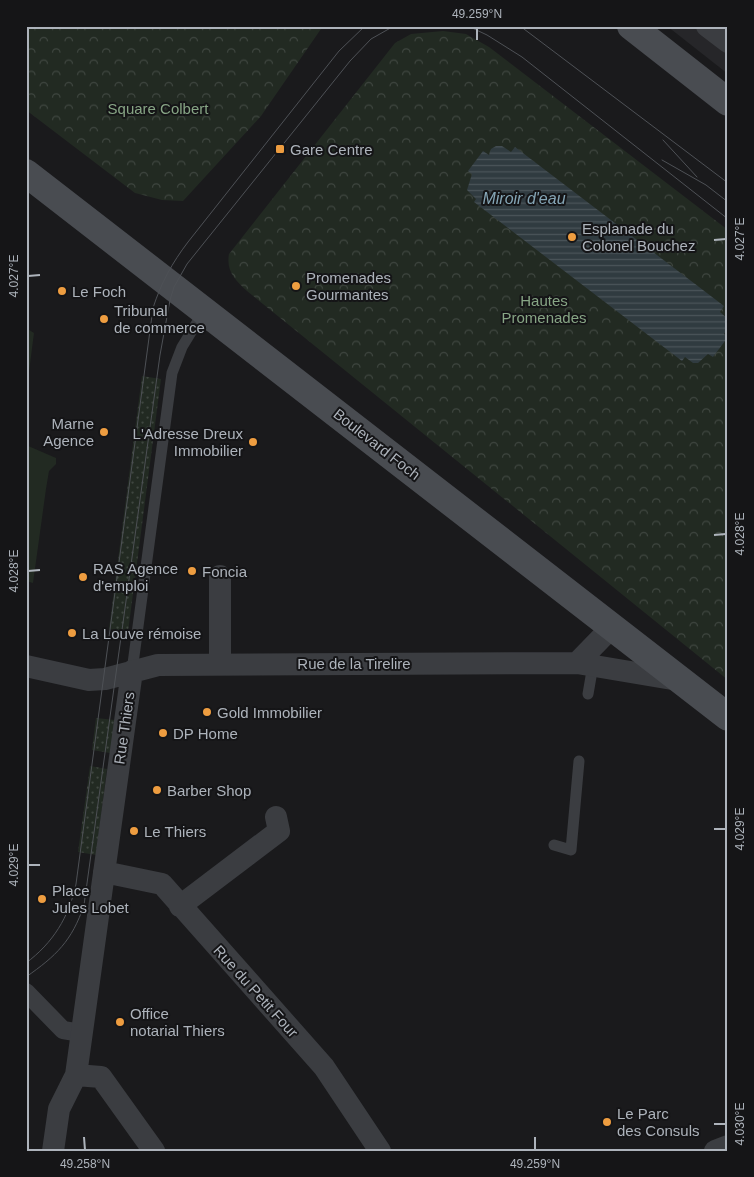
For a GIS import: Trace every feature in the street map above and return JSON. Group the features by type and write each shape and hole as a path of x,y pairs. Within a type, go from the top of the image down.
{"main road":[{"path":"631,26 728,102"},
{"name":"Boulevard Foch","path":"26,173 728,717"}],"street":[{"path":"707,26 728,42"},
{"path":"220,576 220,663"},
{"path":"585,664 613,626"},
{"name":"Rue de la Tirelire","path":"26,666 89,680 158,665 220,663 585,664 678,680"},
{"name":"Rue Thiers","path":"54,1151 59,1109 76,1075 132,671"},
{"path":"180,906 279,831 276,817"},
{"name":"Rue du Petit Four","path":"104,872 162,884 324,1067 380,1151"},
{"path":"27,993 63,1030 75,1032"},
{"path":"76,1075 101,1077 154,1151"},
{"path":"716,1151 728,1146"}],"lane":[{"name":"Rue Thiers","path":"132,671 172,373 185,339 204,311"},
{"path":"585,664 588,694"},
{"path":"554,845 571,850 579,761"}],"shaded area":[{"path":"667,26 728,26 728,74"}],"green space":[{"name":"Square Colbert","path":"26,26 323,26 261,116 183,201 162,200 135,193 26,110"},
{"name":"Hautes Promenades","path":"443,31 466,34 489,47 728,230 728,680 247,291 235,279 230,270 229,254 395,43 411,34"},
{"path":"26,328 34,333 26,395"},
{"path":"142,376 161,379 128,632 109,629"},
{"path":"26,445 56,458 56,464 49,471 33,583 26,581"},
{"path":"96,718 115,720 110,753 92,750"},
{"path":"90,766 107,769 96,855 78,852"}],"water":[{"name":"Miroir d'eau","path":"496,146 502,146 511,152 515,147 724,306 720,312 728,319 728,328 724,334 728,337 713,357 708,354 698,363 693,363 685,357 682,361 474,202 476,199 467,190 472,174 468,171 483,151 489,155 491,149"}],"tram line":[{"path":"26,963 44,947 59,928 69,907 76,884 153,308 156,299 168,274 188,242 339,51 365,26"},
{"path":"26,977 62,947 74,928 84,905 160,355 174,287 187,264 350,61 371,39 394,26"},
{"path":"468,26 487,35 522,57 728,219"},
{"path":"520,26 728,183"},
{"path":"663,140 697,177"},
{"path":"662,160 706,185 728,202"}],"place":[{"name":"Gare Centre","path":"280,149"},
{"name":"Esplanade du Colonel Bouchez","path":"572,237"},
{"name":"Promenades Gourmantes","path":"296,286"},
{"name":"Le Foch","path":"62,291"},
{"name":"Tribunal de commerce","path":"104,319"},
{"name":"Marne Agence","path":"104,432"},
{"name":"L'Adresse Dreux Immobilier","path":"253,442"},
{"name":"Foncia","path":"192,571"},
{"name":"RAS Agence d'emploi","path":"83,577"},
{"name":"La Louve rémoise","path":"72,633"},
{"name":"Gold Immobilier","path":"207,712"},
{"name":"DP Home","path":"163,733"},
{"name":"Barber Shop","path":"157,790"},
{"name":"Le Thiers","path":"134,831"},
{"name":"Place Jules Lobet","path":"42,899"},
{"name":"Office notarial Thiers","path":"120,1022"},
{"name":"Le Parc des Consuls","path":"607,1122"}]}
